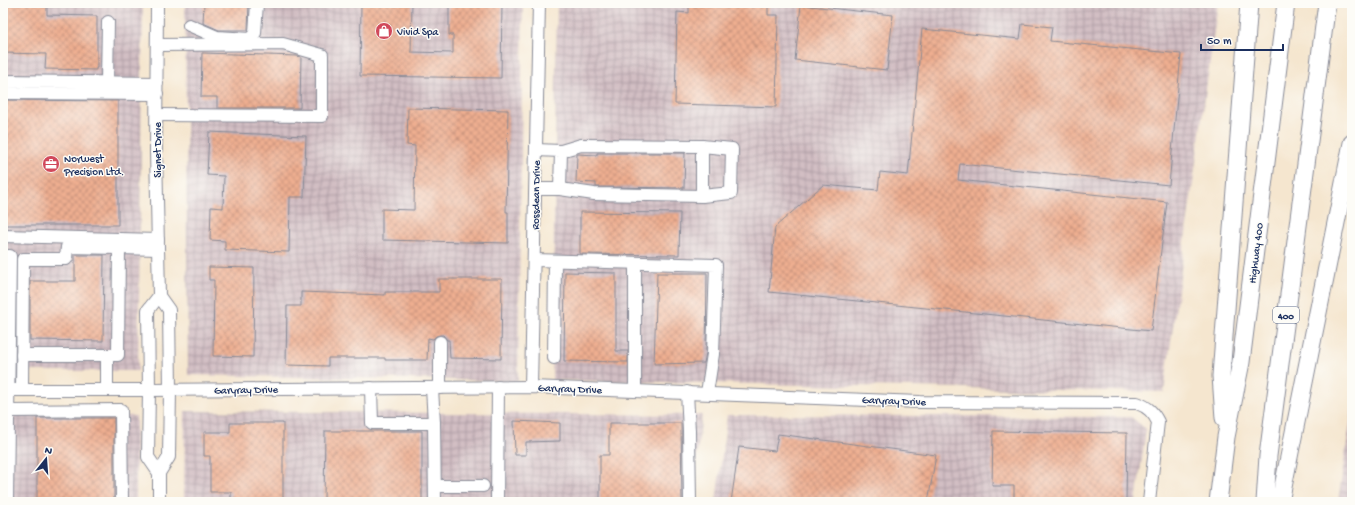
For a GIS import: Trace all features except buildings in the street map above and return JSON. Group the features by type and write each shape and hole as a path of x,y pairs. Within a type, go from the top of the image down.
{"highway":[{"path":"1226,437 1221,376 1249,3"},
{"name":"Highway 400","path":"1218,502 1226,437 1241,362 1286,3"},
{"name":"400","path":"1265,502 1268,456 1327,3"},
{"path":"1280,502 1352,143"}],"street":[{"name":"Signet Drive","path":"157,3 159,296 169,310 170,390 169,457 159,473"},
{"path":"189,25 217,37 250,39 255,33 257,3"},
{"name":"Rossdean Drive","path":"531,387 539,3"},
{"path":"107,82 108,22"},
{"path":"157,44 283,44 322,55 322,116 157,115"},
{"path":"3,81 107,82 157,88"},
{"path":"3,93 157,88"},
{"path":"536,150 561,151 581,145 702,146 732,149 731,193 702,196 594,194 560,189 536,189"},
{"path":"702,146 702,196"},
{"path":"560,189 561,151"},
{"path":"3,236 158,244"},
{"path":"22,390 23,259 66,259 67,247 119,248 158,244"},
{"path":"22,355 118,355 119,248"},
{"path":"3,256 10,256 6,390 9,411 7,502"},
{"path":"534,260 716,265 713,354 707,393"},
{"path":"554,358 555,261"},
{"path":"635,263 635,390"},
{"path":"159,296 148,310 150,390 148,457 159,473 159,502"},
{"path":"435,502 434,423 440,342"},
{"path":"107,355 107,390"},
{"path":"497,502 498,387"},
{"name":"Garyray Drive","path":"6,390 531,387 920,402 1137,403 1145,406 1153,412 1158,422 1148,502"},
{"path":"371,388 372,423 434,423"},
{"path":"687,392 690,502"},
{"path":"9,411 121,410 122,502"},
{"path":"435,486 483,486"}],"shaded area":[{"path":"3,3 143,3 138,371 3,371"},
{"path":"185,3 523,3 518,381 188,375"},
{"path":"557,3 1218,3 1164,392 552,380"},
{"path":"1352,409 1352,502 1338,502"},
{"path":"185,411 702,415 691,502 184,502"},
{"path":"3,413 136,416 136,502 3,502"},
{"path":"727,415 1131,417 1146,429 1136,502 716,502"}],"place":[{"name":"Vivid Spa","path":"384,31"},
{"name":"Norwest Precision Ltd.","path":"51,164"}]}
